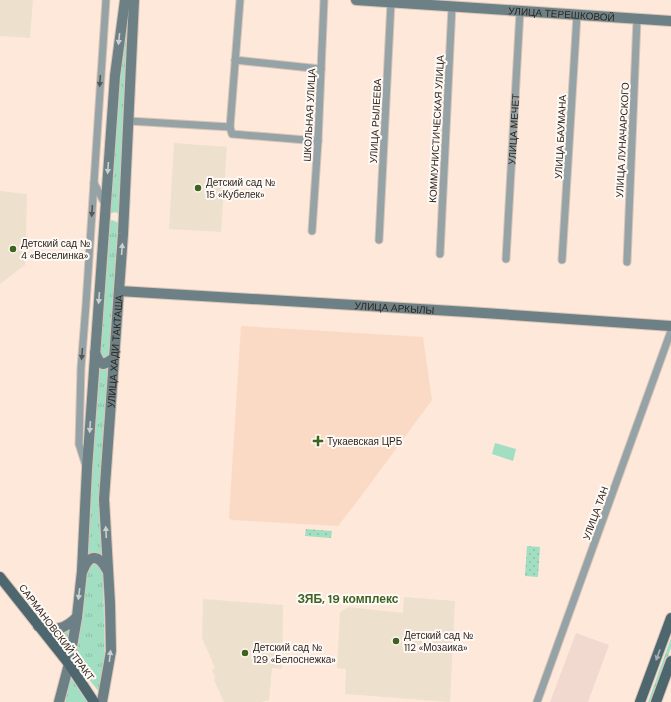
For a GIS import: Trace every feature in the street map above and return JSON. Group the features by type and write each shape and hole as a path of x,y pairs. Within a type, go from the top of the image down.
{"main road":[{"name":"УЛИЦА ХАДИ ТАКТАША","path":"59,702 69,664 82,571 87,469 115,76 125,0"},
{"name":"УЛИЦА ХАДИ ТАКТАША","path":"102,702 111,651 104,499 119,291 129,121 134,0"},
{"name":"УЛИЦА ТЕРЕШКОВОЙ","path":"356,0 671,21"},
{"name":"УЛИЦА МЕЧЕТ","path":"520,0 520,11"},
{"path":"105,222 110,217 114,216 123,222"},
{"name":"УЛИЦА АРКЫЛЫ","path":"119,291 671,326"},
{"path":"95,353 99,361 103,364 114,358"},
{"path":"82,571 89,560 99,558 103,561 108,571"},
{"name":"САРМАНОВСКИЙ ТРАКТ","path":"0,577 69,664 94,702"},
{"path":"38,626 60,629 71,623 76,617"},
{"path":"640,702 671,618"},
{"path":"656,702 671,661"}],"street":[{"path":"87,469 79,444 81,368 106,0"},
{"path":"231,130 240,0"},
{"name":"ШКОЛЬНАЯ УЛИЦА","path":"312,231 318,141 324,0"},
{"name":"УЛИЦА РЫЛЕЕВА","path":"379,240 391,2"},
{"name":"КОММУНИСТИЧЕСКАЯ УЛИЦА","path":"440,254 452,6"},
{"name":"УЛИЦА МЕЧЕТ","path":"506,259 520,11"},
{"name":"УЛИЦА БАУМАНА","path":"562,260 578,15"},
{"name":"УЛИЦА ЛУНАЧАРСКОГО","path":"626,262 637,19"},
{"path":"235,60 321,69"},
{"path":"129,121 231,130 318,141"},
{"path":"94,183 106,205"},
{"path":"84,336 98,319"},
{"name":"УЛИЦА ТАН","path":"537,702 671,331"}],"shaded area":[{"path":"0,0 33,0 30,38 0,36"},
{"name":"Детский сад № 15 «Кубелек»","path":"174,143 227,147 221,232 169,229"},
{"name":"Детский сад № 4 «Веселинка»","path":"0,191 27,194 26,236 28,236 25,265 0,284"},
{"name":"Тукаевская ЦРБ","path":"241,326 423,337 432,400 338,526 233,520 229,517"},
{"name":"Детский сад № 112 «Мозаика»","path":"404,597 455,601 450,702 345,694 346,669 337,668 340,612 348,607 403,613"},
{"name":"Детский сад № 129 «Белоснежка»","path":"203,599 283,605 282,669 272,668 269,700 261,702 224,702 214,680 215,677 212,670 215,668 202,638"},
{"path":"576,633 609,645 588,702 550,702"}],"green space":[{"path":"132,0 119,214 115,212 109,214 124,24"},
{"path":"112,220 118,224 109,357 105,359 100,357 108,223"},
{"path":"98,368 103,370 108,368 101,500 101,556 87,556"},
{"path":"495,443 516,449 513,461 492,454"},
{"path":"306,529 332,531 331,538 305,536"},
{"path":"527,546 540,547 538,577 525,576"},
{"path":"92,563 97,563 101,568 103,575 105,662 100,693 74,661 86,571"},
{"path":"71,627 68,652 51,632"},
{"path":"671,638 671,648 651,702 648,702"},
{"path":"71,676 87,702 65,702"}],"place":[{"name":"Детский сад № 15 «Кубелек»","path":"198,188"},
{"name":"Детский сад № 4 «Веселинка»","path":"13,249"},
{"name":"Тукаевская ЦРБ","path":"318,441"},
{"name":"Детский сад № 112 «Мозаика»","path":"396,641"},
{"name":"Детский сад № 129 «Белоснежка»","path":"245,653"}],"district":[{"name":"ЗЯБ, 19 комплекс","path":"348,599"}]}
